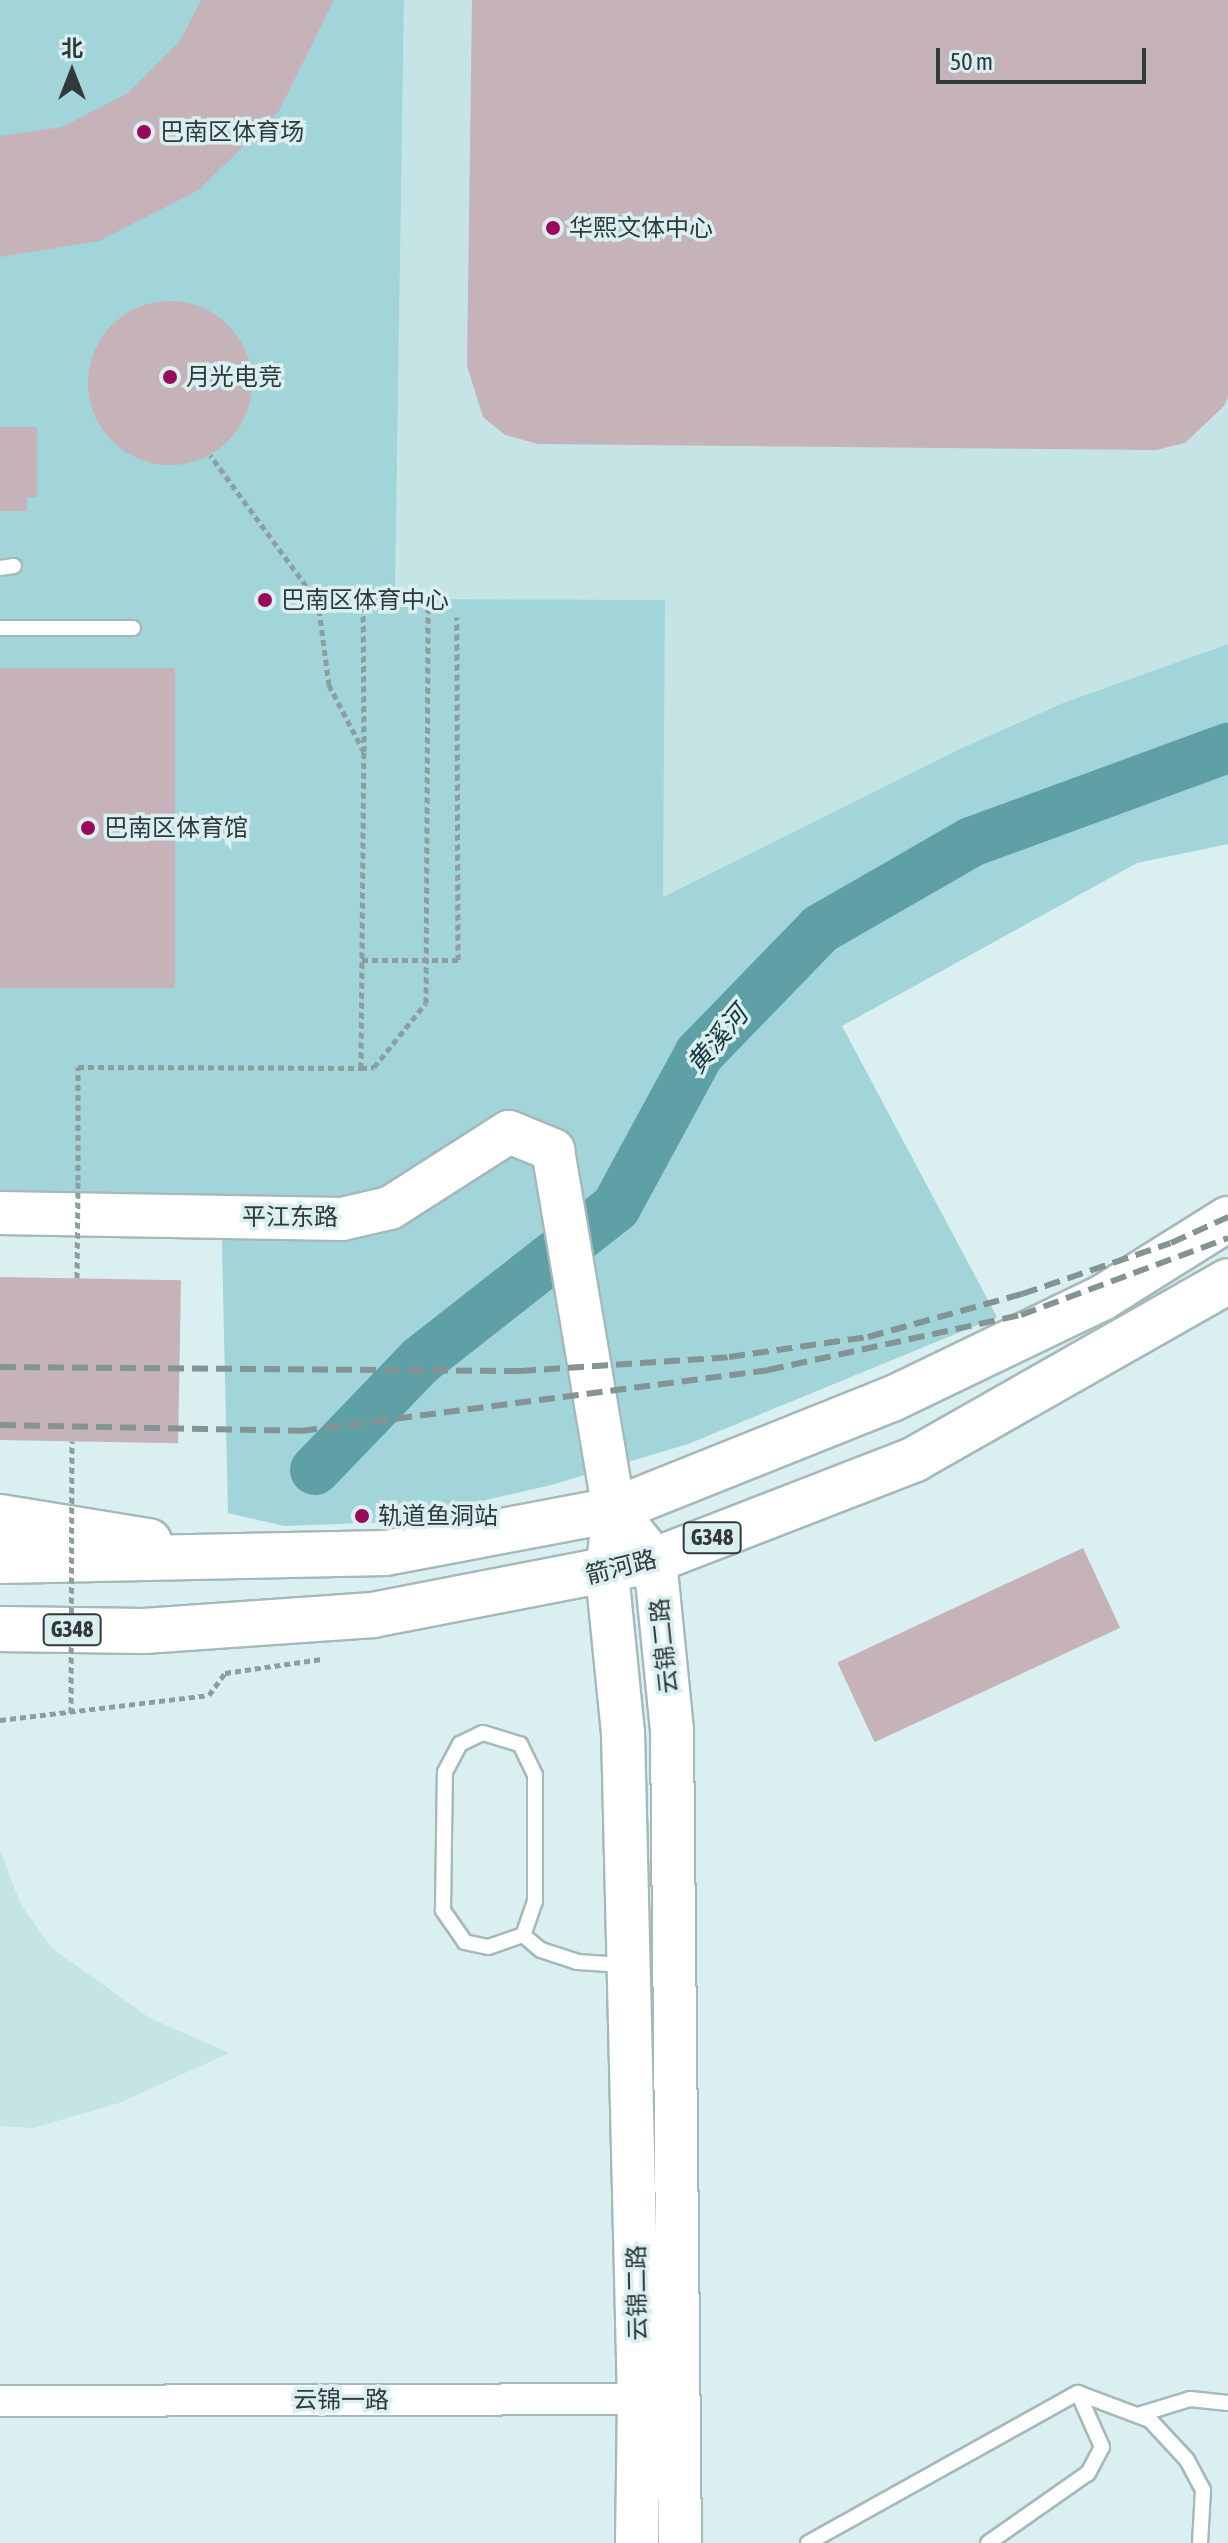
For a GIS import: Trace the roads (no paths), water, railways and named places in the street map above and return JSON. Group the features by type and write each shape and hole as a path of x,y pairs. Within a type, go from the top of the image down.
{"highway":[{"name":"G348","path":"0,1561 254,1560 386,1553 614,1510 892,1399 1102,1298 1228,1219"},
{"name":"箭河路","path":"0,1629 144,1631 373,1615 607,1573 655,1560 915,1459 1228,1281"},
{"path":"0,1517 254,1560"},
{"path":"0,1659 144,1631"}],"main road":[{"name":"平江东路","path":"0,1213 342,1219 390,1208 509,1132 553,1150 614,1510"},
{"path":"614,1510 655,1560"},
{"name":"云锦二路","path":"614,1510 607,1573 623,1732 639,2400 637,2543"},
{"name":"云锦二路","path":"655,1560 672,1730 682,2399 680,2543"}],"street":[{"name":"云锦一路","path":"0,2401 682,2399"}],"lane":[{"path":"0,628 133,628"},
{"path":"483,1733 520,1744 535,1775 535,1901 523,1935 488,1947 465,1942 443,1910 445,1772 460,1744 483,1733"},
{"path":"523,1935 541,1950 577,1962 629,1966"},
{"path":"988,2543 1088,2473 1102,2447 1078,2393"},
{"path":"808,2543 1078,2393 1150,2420 1187,2460 1203,2490 1200,2543"},
{"path":"1138,2415 1190,2399 1228,2403"}],"waterway":[{"name":"黄溪河","path":"315,1470 421,1360 616,1207 699,1054 820,929 971,842 1228,748"}],"railway":[{"path":"0,1367 520,1371 729,1357 868,1337 1022,1294 1171,1243 1228,1217"},
{"path":"0,1425 301,1431 768,1370 1021,1315 1228,1238"}],"place":[{"name":"巴南区体育场","path":"144,132"},
{"name":"华熙文体中心","path":"553,228"},
{"name":"月光电竞","path":"170,377"},
{"name":"巴南区体育中心","path":"265,600"},
{"name":"巴南区体育馆","path":"88,828"},
{"name":"轨道鱼洞站","path":"362,1516"}]}
